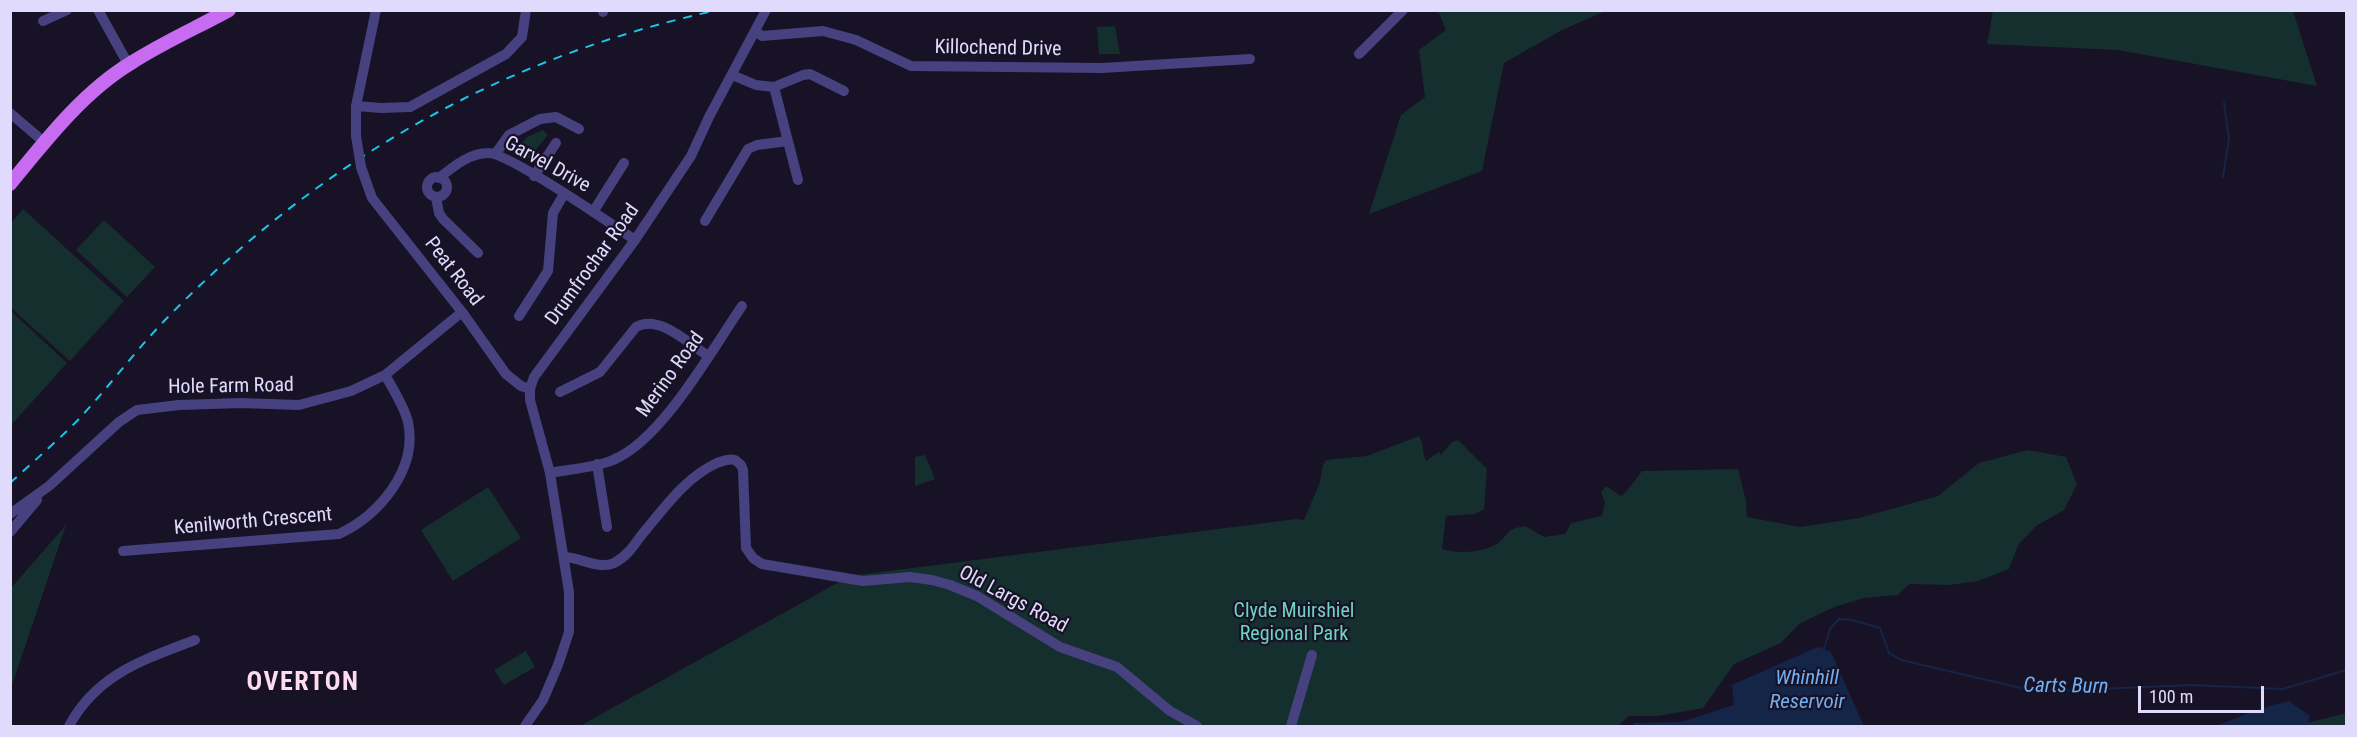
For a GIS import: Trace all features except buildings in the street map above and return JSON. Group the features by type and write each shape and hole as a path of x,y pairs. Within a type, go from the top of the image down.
{"main road":[{"path":"10,184 44,142 80,104 128,64 229,10"}],"street":[{"path":"43,21 67,10"},
{"path":"98,10 128,64"},
{"name":"Peat Road","path":"376,10 356,106 356,136 361,167 372,198 462,312 506,374 521,386 530,388"},
{"path":"356,106 410,107 506,54 522,37 526,10"},
{"path":"1359,54 1403,10"},
{"name":"Drumfrochar Road","path":"530,388 539,367 635,240 691,156 764,13"},
{"name":"Killochend Drive","path":"755,31 762,36 823,31 856,40 910,66 1102,68 1250,59"},
{"path":"732,75 756,85 774,87 810,74 844,91"},
{"path":"774,87 798,180"},
{"path":"10,113 44,142"},
{"path":"496,153 509,135 540,119 556,117 579,129"},
{"path":"705,221 748,149 757,145 788,141"},
{"path":"534,176 556,142"},
{"name":"Garvel Drive","path":"478,253 443,219 439,213 436,197 429,193 427,186 432,179 440,178 465,159 479,154 496,153 635,240"},
{"path":"593,212 624,163"},
{"path":"519,316 548,270 554,213 564,194"},
{"name":"Merino Road","path":"550,473 612,461 626,453 663,422 742,306"},
{"name":"Hole Farm Road","path":"10,514 49,486 119,422 137,410 191,404 299,405 351,391 385,375 462,312"},
{"path":"560,392 600,372 636,327 643,323 660,324 708,356"},
{"name":"Kenilworth Crescent","path":"123,551 339,534 356,526 369,516 389,494 405,463 408,421 385,375"},
{"path":"525,726 543,700 569,632 569,592 564,557 550,473 530,400 530,388"},
{"name":"Old Largs Road","path":"564,557 576,557 593,564 612,564 625,556 682,487 706,468 725,460 735,460 743,470 746,548 753,558 762,564 863,581 910,577 950,585 977,597 1060,647 1117,667 1170,711 1197,726"},
{"path":"597,464 608,527"},
{"path":"10,532 49,486"},
{"path":"69,726 100,685 117,673 195,640"},
{"path":"1291,726 1312,656"}],"green space":[{"path":"1438,11 1606,11 1562,30 1504,63 1482,171 1369,214 1401,115 1425,97 1419,50 1446,30"},
{"path":"1993,11 2293,11 2317,86 2118,50 1987,44"},
{"path":"1115,26 1120,54 1099,54 1097,27"},
{"path":"543,130 548,135 528,159 516,149 527,137"},
{"path":"23,209 124,301 70,361 11,308 11,223"},
{"path":"104,220 155,267 127,297 76,250"},
{"path":"11,311 67,363 13,423 10,421"},
{"name":"Clyde Muirshiel Regional Park","path":"1419,436 1426,461 1439,452 1441,455 1452,442 1458,440 1487,469 1484,509 1475,514 1446,516 1442,549 1456,552 1485,549 1498,543 1510,530 1518,527 1525,526 1544,537 1565,534 1571,523 1602,516 1605,502 1601,492 1606,486 1621,496 1642,471 1738,469 1746,501 1747,517 1800,527 1859,518 1938,496 1979,463 2028,450 2066,457 2077,484 2064,510 2036,526 2018,545 2009,569 1978,581 1949,585 1909,584 1898,595 1864,598 1834,607 1799,624 1781,643 1734,664 1703,708 1658,716 1629,716 1618,726 580,726 850,576 1296,519 1304,520 1320,482 1326,460 1367,456"},
{"path":"925,455 935,479 915,486 915,457"},
{"path":"488,487 521,538 453,581 421,530"},
{"path":"66,525 11,688 11,588"},
{"path":"526,651 535,667 504,685 494,670"},
{"path":"2346,713 2346,726 2295,726"}],"water":[{"name":"Whinhill Reservoir","path":"1818,647 1831,652 1864,726 1632,726 1634,723 1681,722 1734,705 1732,685"},
{"path":"2289,701 2309,715 2309,726 2216,726 2259,709"}],"waterway":[{"path":"2223,177 2229,138 2224,103"},
{"name":"Carts Burn","path":"1824,649 1830,629 1839,619 1852,620 1880,628 1889,653 1901,660 2021,688 2051,691 2192,685 2283,689 2346,670"}],"railway":[{"path":"10,483 77,421 167,318 226,261 288,210 352,164 419,122 489,86 562,56 639,30 718,10"}],"district":[{"name":"OVERTON","path":"303,683"}]}
